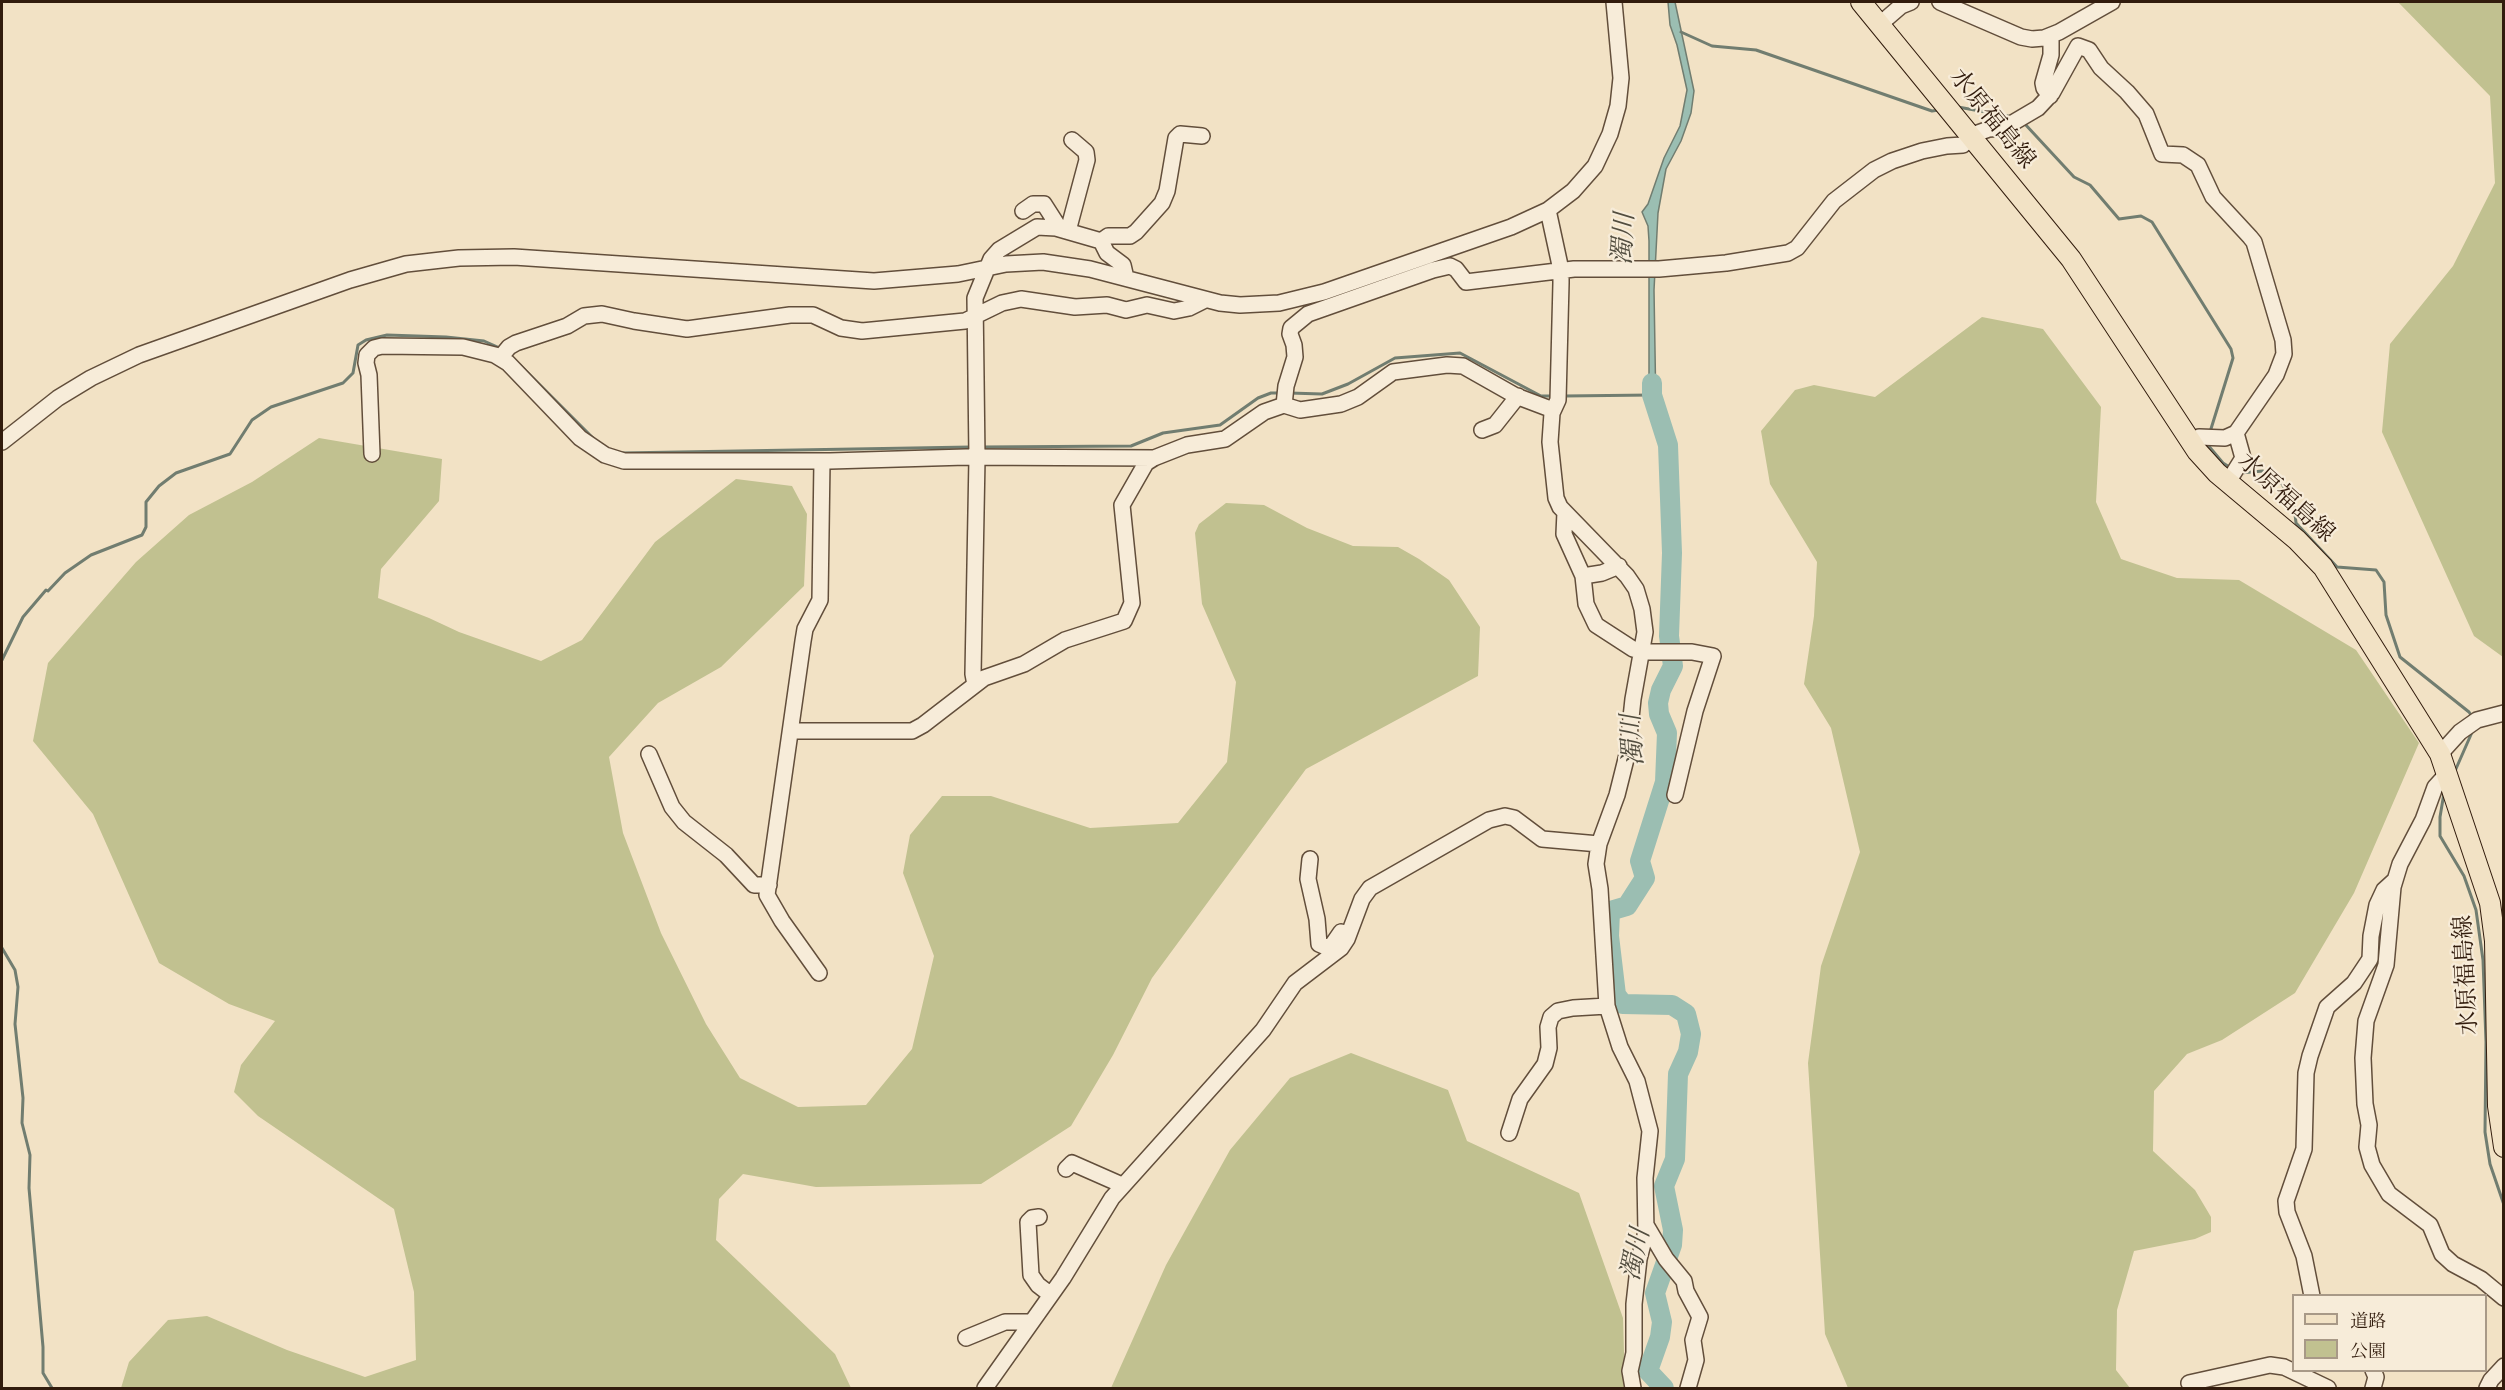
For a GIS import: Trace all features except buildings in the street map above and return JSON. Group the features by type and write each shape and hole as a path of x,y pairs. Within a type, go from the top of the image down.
{"main road":[{"name":"水原福島線","path":"1862,2 2071,259 2191,442 2217,473 2297,540 2323,567 2440,754 2445,776 2490,903 2495,941 2498,1106 2504,1147"}],"street":[{"path":"2,442 58,398 139,355 350,280 406,264 459,258 514,257 873,281 957,274 1006,264 1043,262 1126,278 1205,300 1240,305 1272,303 1324,292 1511,227 1548,210 1573,191 1595,166 1610,134 1618,106 1621,78 1614,2"},
{"path":"1880,25 1901,6 1911,2"},
{"path":"1940,2 2021,37 2032,39 2051,36 2112,2"},
{"path":"2050,96 2043,83 2051,54 2051,36"},
{"path":"791,730 912,731 984,678 1024,664 1065,640 1124,621 1132,603 1122,505 1146,463 1187,445 1225,439 1285,396 1295,357 1290,334 1294,325 1308,314 1450,266 1456,268 1466,282 1546,274 1561,270 1642,270 1726,263 1788,253 1797,248 1834,201 1874,170 1922,151 1963,145 1972,135 1989,129 2004,128 2038,108 2050,96 2075,48 2085,46 2101,68 2127,92 2146,114 2162,154 2183,155 2198,165 2213,197 2254,242 2283,340 2284,354 2276,375 2236,433 2225,438 2199,437 2191,442"},
{"path":"1101,241 1107,236 1130,236 1136,232 1162,203 1167,191 1176,138 1180,134 1202,136"},
{"path":"1064,230 1087,160 1086,152 1072,140"},
{"path":"1023,211 1033,204 1044,204 1064,230"},
{"path":"1548,210 1561,270 1556,400 1551,442 1556,498 1565,512 1619,566 1636,590 1642,609 1645,632 1633,699 1627,755 1617,795 1599,844 1596,864 1600,889 1607,1006 1620,1047 1637,1081 1650,1131 1645,1178 1646,1225 1635,1293 1634,1353 1630,1371 1633,1389"},
{"path":"975,685 973,675 977,450 975,298 991,259 999,250 1037,227 1064,230 1101,241 1107,253 1123,265 1126,278"},
{"path":"372,454 369,375 366,363 367,355 374,348 382,346 463,347 504,353 516,344 567,326 584,316 602,314 687,329 790,315 813,315 841,328 862,331 965,321 1002,303 1022,299 1075,307 1107,305 1126,310 1147,305 1174,311 1189,308 1205,300"},
{"path":"1272,303 1294,325"},
{"path":"504,353 508,363 580,438 594,449 615,459 665,462 822,461 977,450 1154,458"},
{"path":"1285,396 1300,411 1341,404 1358,397 1393,372 1447,365 1463,366 1518,396 1556,400"},
{"path":"1482,430 1495,425 1518,396"},
{"path":"2228,482 2243,458 2236,433"},
{"path":"819,973 767,895 803,641 806,629 820,600 822,461"},
{"path":"1565,512 1564,534 1583,576 1586,604 1596,625 1633,649 1642,652 1713,656 1695,711 1675,795"},
{"path":"1583,576 1602,573 1619,566"},
{"path":"2440,754 2460,732 2477,720 2504,713"},
{"path":"649,754 672,807 684,822 726,855 754,885 769,885"},
{"path":"2445,776 2435,787 2423,820 2400,864 2395,880 2388,928 2386,965 2366,1021 2363,1058 2369,1125 2367,1147 2372,1165 2389,1194 2430,1225 2442,1254 2453,1264 2481,1279 2504,1298"},
{"path":"985,1389 1051,1295 1122,1185 1263,1030 1300,978 1341,948 1347,939 1362,899 1370,888 1489,820 1505,816 1514,818 1542,839 1599,844"},
{"path":"1310,859 1308,879 1317,918 1319,944 1326,947 1332,945 1350,915 1357,911"},
{"path":"2312,1294 2304,1256 2287,1212 2286,1201 2304,1149 2306,1073 2327,1007 2354,983 2370,959 2371,936 2377,905 2384,890 2395,880"},
{"path":"1509,1133 1520,1099 1545,1064 1549,1048 1548,1027 1551,1017 1558,1011 1573,1008 1607,1006"},
{"path":"1066,1169 1072,1163 1122,1185"},
{"path":"1039,1217 1032,1218 1028,1222 1031,1275 1038,1285 1051,1295"},
{"path":"1646,1225 1666,1260 1684,1281 1686,1291 1700,1317 1693,1340 1696,1360 1688,1389"},
{"path":"966,1338 992,1325 1005,1322 1030,1322"},
{"path":"2189,1383 2270,1365 2292,1371"},
{"path":"2487,1389 2491,1380 2504,1366"},
{"path":"2294,1372 2328,1389"},
{"path":"2373,1389 2376,1377 2374,1372"}],"green space":[{"path":"2398,2 2503,2 2503,657 2474,636 2382,432 2390,344 2453,266 2495,183 2490,96"},
{"path":"1982,317 2043,329 2101,407 2096,502 2121,559 2177,578 2239,580 2356,650 2419,743 2354,893 2295,993 2222,1040 2187,1054 2154,1091 2153,1151 2195,1190 2211,1217 2211,1232 2195,1239 2134,1251 2117,1310 2116,1370 2130,1388 1848,1388 1825,1334 1808,1063 1821,966 1860,852 1831,728 1804,684 1814,616 1817,562 1770,484 1761,431 1795,390 1814,385 1875,397"},
{"path":"319,438 442,459 439,501 381,569 378,598 459,632 541,661 582,640 655,542 736,479 792,486 807,514 804,586 721,667 658,703 609,757 623,833 661,933 706,1024 740,1078 798,1107 866,1105 912,1049 934,956 903,873 910,835 942,796 991,796 1090,828 1178,823 1227,762 1236,682 1202,604 1195,533 1199,524 1226,503 1264,505 1307,528 1353,546 1398,547 1419,559 1449,580 1480,627 1478,676 1306,769 1152,978 1113,1055 1071,1126 981,1184 816,1187 743,1174 719,1199 716,1240 835,1354 851,1388 121,1388 129,1362 168,1320 207,1316 287,1350 365,1377 416,1360 414,1292 394,1209 258,1116 234,1092 241,1065 275,1021 229,1004 159,963 93,814 33,741 48,663 136,562 189,515 252,482"},
{"path":"1351,1053 1448,1090 1467,1141 1579,1193 1623,1318 1625,1388 1111,1388 1166,1265 1230,1150 1290,1078"}],"water":[{"name":"濁川","path":"1668,2 1675,2 1694,91 1691,113 1681,141 1666,169 1658,213 1654,290 1656,411 1649,392 1649,241 1648,226 1642,212 1648,204 1664,158 1680,126 1687,90 1670,25"}],"waterway":[{"path":"1681,32 1712,46 1756,50 1932,111 1939,110"},
{"path":"1958,107 2013,117"},
{"path":"2024,123 2074,177 2090,185 2119,219 2141,216 2152,222 2231,349 2233,358 2210,432"},
{"path":"2,660 23,617 46,590 48,591 65,573 91,555 142,535 146,527 146,502 159,486 176,473 230,454 252,420 271,407 343,383 353,373 358,345 366,340 387,335 446,337 484,341 502,349"},
{"path":"1289,393 1322,394 1348,384 1395,358 1460,353 1541,396 1555,396"},
{"path":"520,365 594,439"},
{"name":"濁川","path":"1652,383 1652,395 1668,445 1672,553 1669,636 1673,666 1661,690 1658,703 1659,714 1667,733 1665,782 1640,861 1645,878 1627,906 1610,911 1609,936 1616,995 1623,1004 1672,1005 1686,1014 1691,1034 1688,1052 1678,1074 1675,1159 1664,1186 1673,1230 1672,1245 1655,1293 1662,1322 1660,1337 1648,1371 1664,1388"},
{"path":"981,447 1131,446 1163,433 1220,425 1258,398 1271,393 1280,393"},
{"path":"1564,396 1652,395"},
{"path":"2207,444 2223,463 2231,468"},
{"path":"621,453 971,447"},
{"path":"2240,473 2263,471 2282,484 2294,505 2296,523 2337,567 2376,570 2384,582 2386,615 2400,657 2469,712 2473,718"},
{"path":"2455,771 2473,730"},
{"path":"2444,793 2440,836 2464,876 2476,910 2483,960 2486,1042 2485,1132 2490,1164 2504,1205"},
{"path":"2,948 15,970 18,987 15,1024 23,1098 22,1123 30,1155 29,1188 43,1347 43,1373 52,1388"}]}
